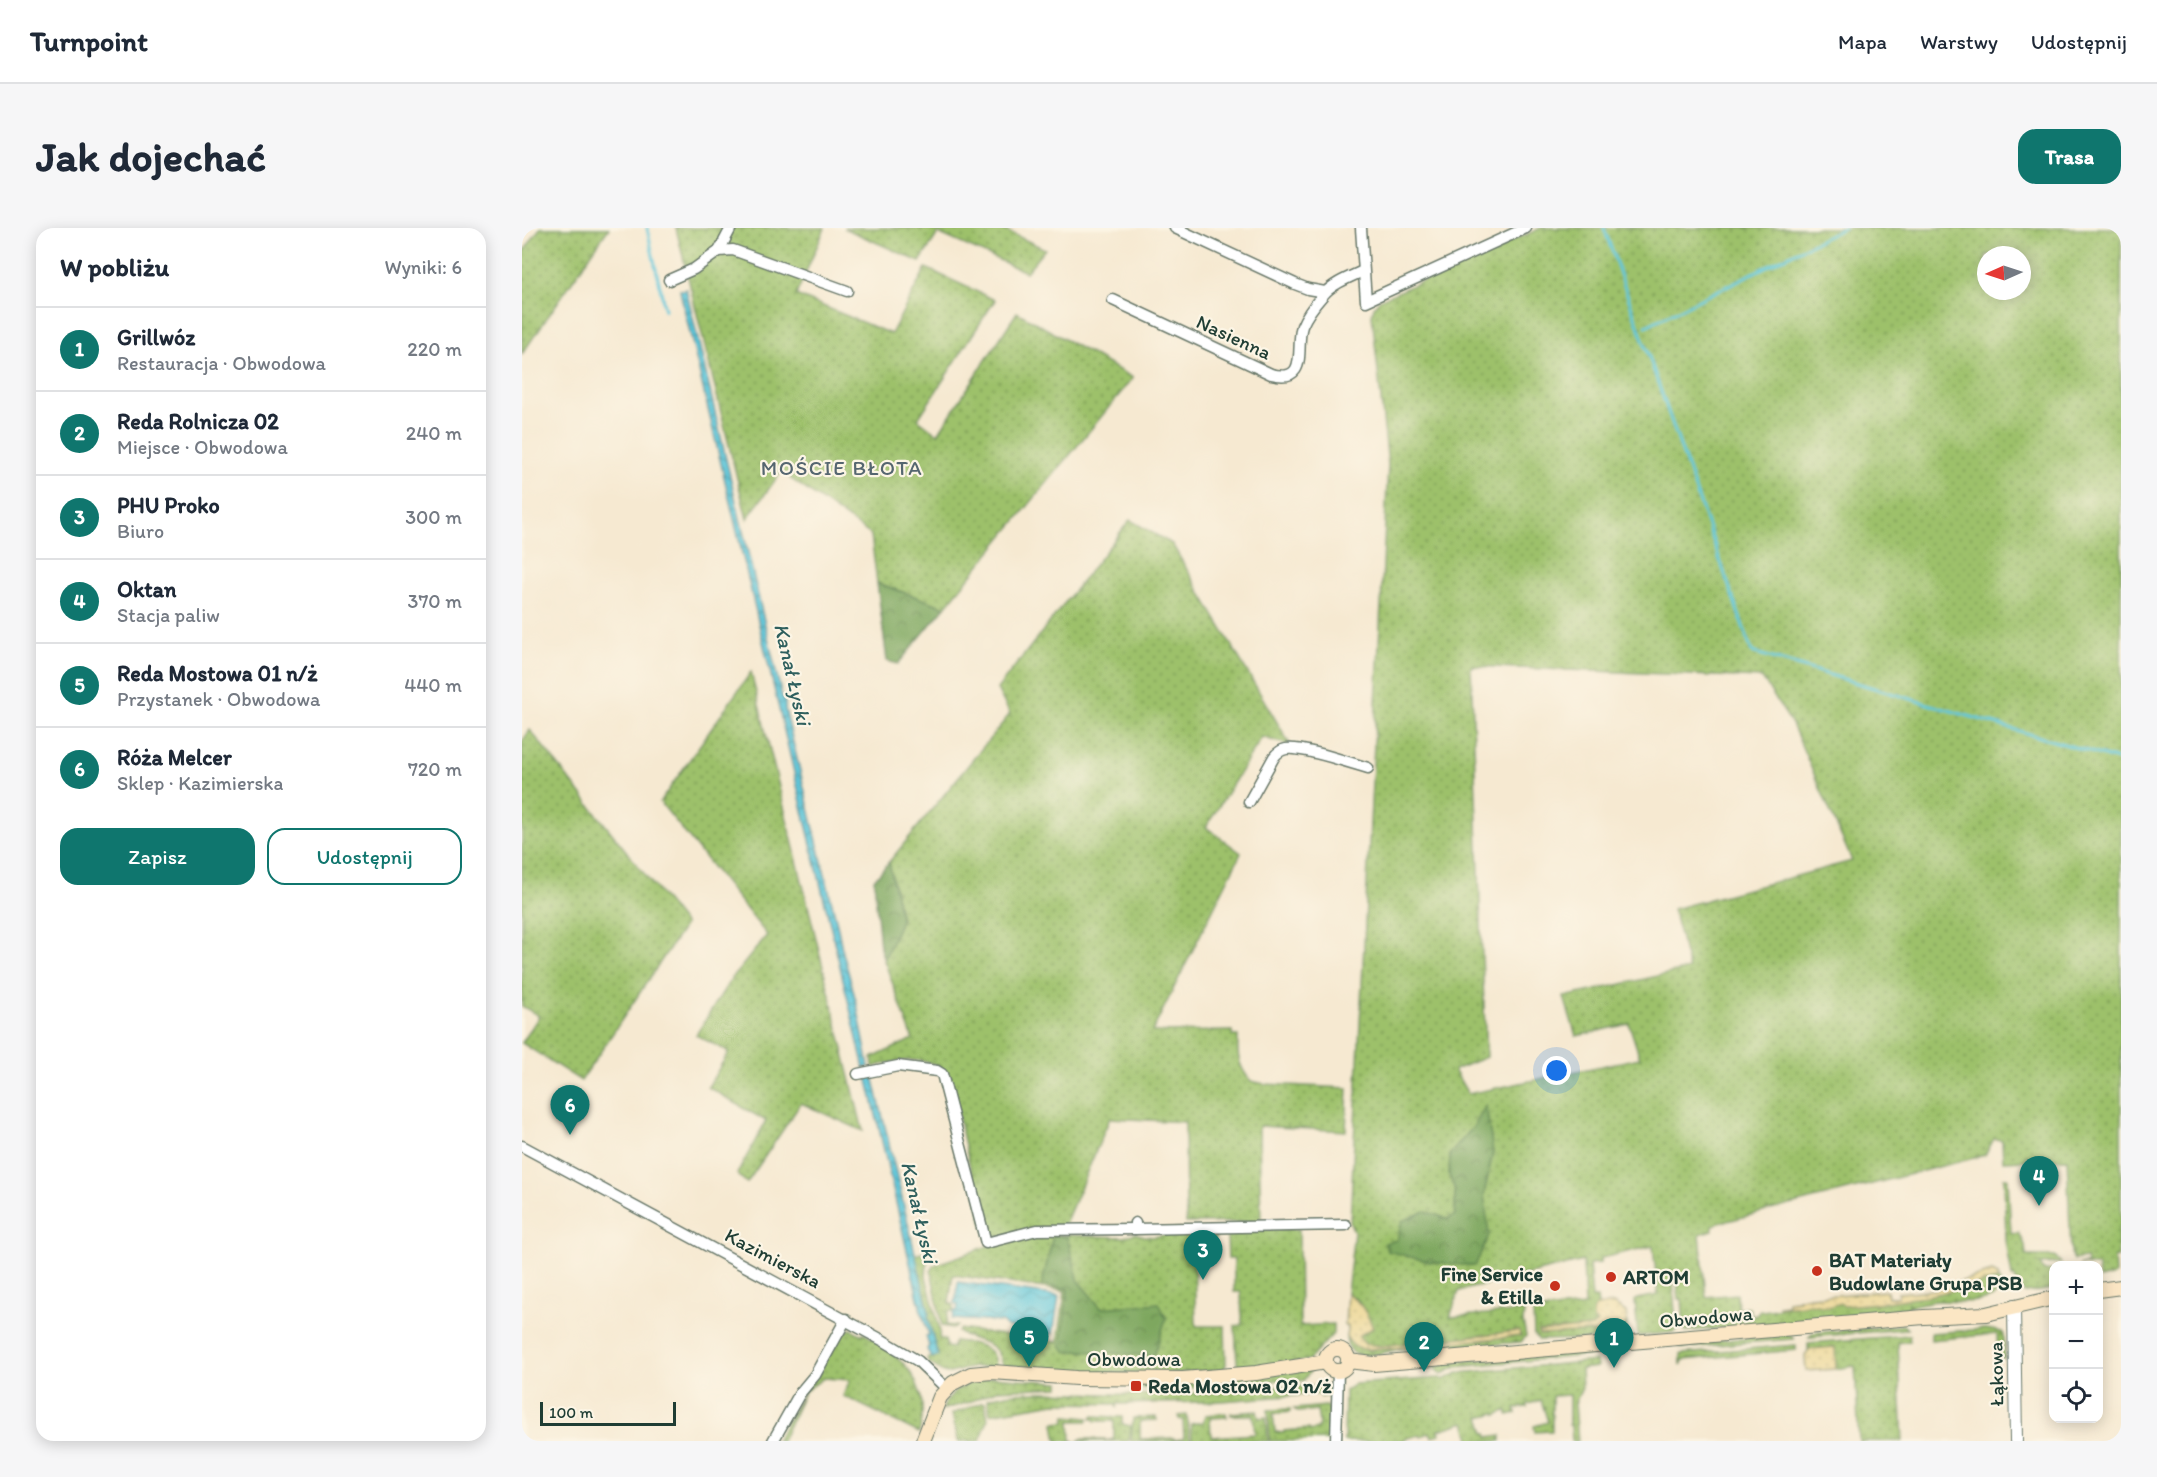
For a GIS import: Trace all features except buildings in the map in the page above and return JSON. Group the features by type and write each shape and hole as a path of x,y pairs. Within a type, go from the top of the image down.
{"main road":[{"path":"2103,1289 2121,1287"},
{"name":"Obwodowa","path":"1343,1366 1924,1317 1986,1314 2049,1299"},
{"path":"1338,1348 1347,1354 1343,1366 1330,1369 1326,1362 1329,1352 1338,1348"},
{"name":"Obwodowa","path":"947,1389 962,1377 981,1372 1102,1379 1183,1378 1256,1373 1326,1362"},
{"path":"923,1441 940,1397 947,1389"}],"street":[{"path":"669,280 694,269 719,251 731,228"},
{"path":"1175,228 1308,289 1325,292"},
{"path":"1361,228 1366,301 1526,228"},
{"path":"719,251 734,250 748,254 847,291"},
{"name":"Nasienna","path":"1113,300 1281,377 1292,373 1298,366 1302,327 1325,292 1363,271"},
{"path":"1249,802 1274,757 1286,749 1314,753 1368,768"},
{"path":"858,1074 898,1066 937,1071 942,1074 986,1243 1037,1230 1135,1226 1346,1225"},
{"name":"Kazimierska","path":"522,1146 846,1319 918,1360 947,1389"},
{"name":"Łąkowa","path":"2014,1306 2016,1441"},
{"path":"773,1441 800,1393 815,1375 846,1319"},
{"path":"1336,1441 1343,1366"}],"green space":[{"path":"540,228 609,228 522,354 522,254"},
{"path":"676,228 825,228 796,295 891,334 926,268 995,300 918,419 938,434 1017,312 1133,378 945,607 877,583 871,535 781,472 747,519"},
{"path":"844,228 1000,228 1045,249 1026,272 938,233 920,262"},
{"path":"1541,228 2121,228 2121,1227 2118,1228 2118,1257 2114,1258 2115,1274 2103,1278 2103,1261 2086,1261 2086,1258 2074,1260 2071,1253 2067,1159 2030,1160 2030,1156 2027,1156 2026,1160 2003,1161 2002,1140 1994,1139 1985,1155 1712,1225 1713,1230 1700,1234 1706,1297 1737,1294 1738,1308 1749,1308 1752,1316 1757,1315 1760,1310 1810,1304 1829,1307 1840,1302 1844,1306 1929,1296 1998,1280 1998,1275 2000,1286 1997,1293 1990,1298 1969,1302 1936,1301 1911,1306 1909,1303 1909,1309 1897,1315 1686,1331 1682,1299 1679,1299 1677,1282 1673,1282 1676,1329 1674,1332 1638,1336 1635,1301 1658,1295 1653,1246 1601,1258 1601,1263 1589,1264 1592,1298 1597,1298 1598,1306 1593,1311 1593,1319 1597,1323 1592,1327 1539,1332 1622,1333 1627,1320 1627,1336 1606,1339 1539,1340 1534,1335 1533,1311 1585,1306 1583,1261 1459,1291 1450,1317 1524,1311 1523,1322 1526,1336 1521,1342 1449,1348 1448,1344 1401,1349 1368,1356 1353,1352 1348,1346 1346,1336 1349,1341 1369,1351 1379,1348 1520,1336 1518,1331 1382,1346 1365,1344 1358,1336 1373,1328 1358,1300 1347,1293 1354,1232 1350,1222 1388,465 1372,315 1379,300","holes":["1471,666 1762,678 1792,724 1852,861 1673,909 1689,969 1564,997 1576,1036 1629,1024 1640,1058 1468,1094 1454,1070 1486,1057"]},
{"path":"1130,520 1172,544 1291,746 1262,737 1206,827 1241,853 1152,1032 1232,1031 1232,1036 1238,1036 1238,1054 1241,1065 1251,1081 1265,1084 1348,1088 1346,1131 1259,1126 1261,1222 1186,1223 1185,1122 1110,1118 1064,1226 1000,1237 990,1235 984,1228 949,1076 938,1066 914,1060 897,1061 873,1067 872,1058 913,1039 884,960 901,920 889,862 1010,714 997,689"},
{"path":"877,583 945,607 898,664 887,661"},
{"path":"751,672 863,1131 801,1103 747,1183 737,1174 766,1121 708,1087 729,1052 696,1035 729,982 767,935 660,802"},
{"path":"530,730 685,925 581,1081 522,1043 539,1016 522,1006 522,742"},
{"path":"889,862 901,920 884,960 880,947 874,880"},
{"path":"1486,1105 1493,1152 1484,1195 1489,1235 1475,1266 1430,1262 1387,1251 1385,1243 1397,1240 1402,1221 1425,1211 1448,1219 1455,1215 1455,1190 1449,1175 1450,1154 1474,1126"},
{"path":"2004,1178 2008,1178 2011,1234 2019,1233 2025,1245 2026,1256 2055,1256 2059,1261 2040,1264 2044,1271 2049,1270 2049,1290 2025,1293 2018,1287 2015,1277 2012,1277 2006,1240"},
{"path":"1299,1229 1300,1326 1333,1324 1333,1334 1309,1360 1265,1368 1239,1368 1237,1364 1235,1326 1242,1325 1241,1292 1234,1292 1234,1259 1228,1259 1227,1236 1216,1236 1215,1240 1210,1240 1211,1259 1194,1259 1196,1326 1225,1326 1226,1365 1223,1370 1166,1374 1065,1373 1065,1370 1002,1365 999,1356 991,1346 965,1336 958,1332 960,1329 1058,1342 1065,1291 953,1275 949,1303 954,1305 953,1311 948,1311 946,1325 957,1326 953,1328 942,1326 931,1271 934,1265 988,1246 1038,1234 1124,1237 1135,1233 1156,1237 1176,1230"},
{"path":"1053,1235 1067,1237 1079,1282 1101,1308 1159,1303 1166,1318 1154,1356 1066,1352 1061,1345 1068,1289 1042,1285"},
{"path":"924,1252 927,1263 926,1276 940,1331 939,1338 945,1340 947,1347 952,1348 955,1341 976,1344 988,1349 992,1353 995,1367 974,1367 946,1374 928,1362 927,1358 938,1356 915,1255"},
{"path":"1903,1325 1907,1329 1809,1337 1812,1333"},
{"path":"851,1329 879,1342 879,1345 891,1352 909,1370 916,1381 922,1405 919,1433 843,1396 850,1380 824,1378 804,1392 782,1441 776,1441 804,1391 820,1371 838,1337"},
{"path":"1986,1329 2002,1332 2004,1335 2004,1358 1998,1358 1997,1334 1931,1340 1931,1333"},
{"path":"1789,1334 1794,1339 1681,1348 1685,1344"},
{"path":"1909,1335 1910,1341 1898,1343 1903,1441 1859,1441 1855,1366 1836,1369 1835,1347 1808,1351 1808,1343"},
{"path":"1796,1345 1796,1350 1683,1360 1681,1366 1681,1354"},
{"path":"1590,1351 1595,1355 1456,1367 1442,1374 1434,1368 1450,1362"},
{"path":"1596,1361 1597,1367 1581,1369 1582,1388 1575,1403 1578,1441 1572,1441 1571,1425 1569,1425 1569,1395 1552,1396 1552,1431 1535,1432 1534,1426 1548,1422 1541,1400 1526,1405 1527,1407 1515,1408 1516,1413 1508,1415 1507,1410 1497,1415 1496,1413 1480,1417 1488,1437 1501,1435 1501,1441 1468,1441 1470,1438 1465,1422 1439,1430 1440,1434 1432,1437 1430,1432 1421,1437 1420,1435 1404,1439 1404,1441 1344,1441 1345,1391 1355,1384 1440,1378 1443,1380 1458,1373"},
{"path":"1311,1370 1303,1381 1281,1380 1207,1387 1140,1389 1140,1384"},
{"path":"994,1377 1059,1382 1059,1387 997,1390 967,1403 942,1410 951,1396 963,1386"},
{"path":"1274,1386 1330,1388 1330,1395 1321,1397 1321,1394 1316,1394 1208,1402 1117,1404 1117,1408 1115,1404 1055,1403 990,1414 988,1399 999,1395 1029,1392 1170,1394"},
{"path":"983,1402 988,1420 980,1441 958,1441 952,1414"},
{"path":"1326,1406 1329,1409 1329,1440 1270,1441 1268,1410 1290,1409 1290,1412 1273,1414 1275,1432 1284,1433 1284,1431 1318,1429 1317,1410 1298,1412 1294,1409"},
{"path":"1257,1411 1259,1418 1266,1417 1268,1441 1192,1441 1191,1424 1203,1422 1205,1415 1226,1413 1227,1417 1210,1418 1211,1437 1255,1434 1253,1415 1231,1415 1231,1413"},
{"path":"1187,1415 1190,1441 1131,1441 1133,1418 1156,1417 1157,1420 1140,1421 1140,1439 1174,1438 1175,1440 1184,1438 1183,1420 1178,1416"},
{"path":"1066,1416 1088,1418 1088,1421 1070,1421 1071,1440 1075,1441 1057,1441 1054,1423 1065,1422"},
{"path":"1092,1416 1122,1417 1122,1424 1131,1426 1128,1441 1105,1441 1114,1439 1114,1421 1095,1421 1091,1419"},
{"path":"1080,1439 1105,1439 1105,1441 1080,1441"}],"sand":[{"path":"1992,1272 1998,1275 1998,1280 1916,1298 1844,1306 1840,1303 1829,1307 1810,1304 1779,1308 1779,1306 1788,1305 1788,1301 1798,1300 1798,1298 1887,1291 1888,1297 1898,1297 1898,1293 1933,1290"},
{"path":"1347,1293 1363,1308 1373,1328 1358,1336 1365,1344 1382,1346 1519,1331 1520,1336 1386,1349 1359,1349 1346,1336"},
{"path":"1613,1304 1626,1312 1627,1320 1622,1333 1610,1333 1610,1331 1539,1335 1538,1332 1592,1327 1597,1323 1593,1319 1596,1306"},
{"path":"1835,1347 1836,1369 1806,1371 1805,1356 1810,1349"}],"water":[{"path":"686,289 857,1005 869,1067 864,1068 681,295 680,290"},
{"path":"867,1076 873,1076 929,1312 928,1318 938,1356 931,1358 927,1349 929,1346 926,1336 929,1335 921,1311"},
{"path":"958,1282 1059,1296 1053,1334 1007,1327 1002,1322 952,1319 958,1305 955,1304"}],"waterway":[{"path":"647,228 665,310"},
{"path":"1604,228 1752,652 2121,761"},
{"path":"1646,326 1844,228"}],"place":[{"name":"Róża Melcer","path":"570,1135"},
{"name":"Oktan","path":"2039,1206"},
{"name":"BAT Materiały Budowlane Grupa PSB","path":"1817,1271"},
{"name":"ARTOM","path":"1611,1277"},
{"name":"PHU Proko","path":"1203,1280"},
{"name":"Fine Service & Etilla","path":"1555,1286"},
{"name":"Reda Mostowa 01 n/ż","path":"1029,1367"},
{"name":"Grillwóz","path":"1614,1368"},
{"name":"Reda Rolnicza 02","path":"1424,1372"},
{"name":"Reda Mostowa 02 n/ż","path":"1136,1386"}],"district":[{"name":"MOŚCIE BŁOTA","path":"842,467"}],"water label":[{"name":"Kanał Łyski","path":"793,674"},
{"name":"Kanał Łyski","path":"920,1212"}]}
